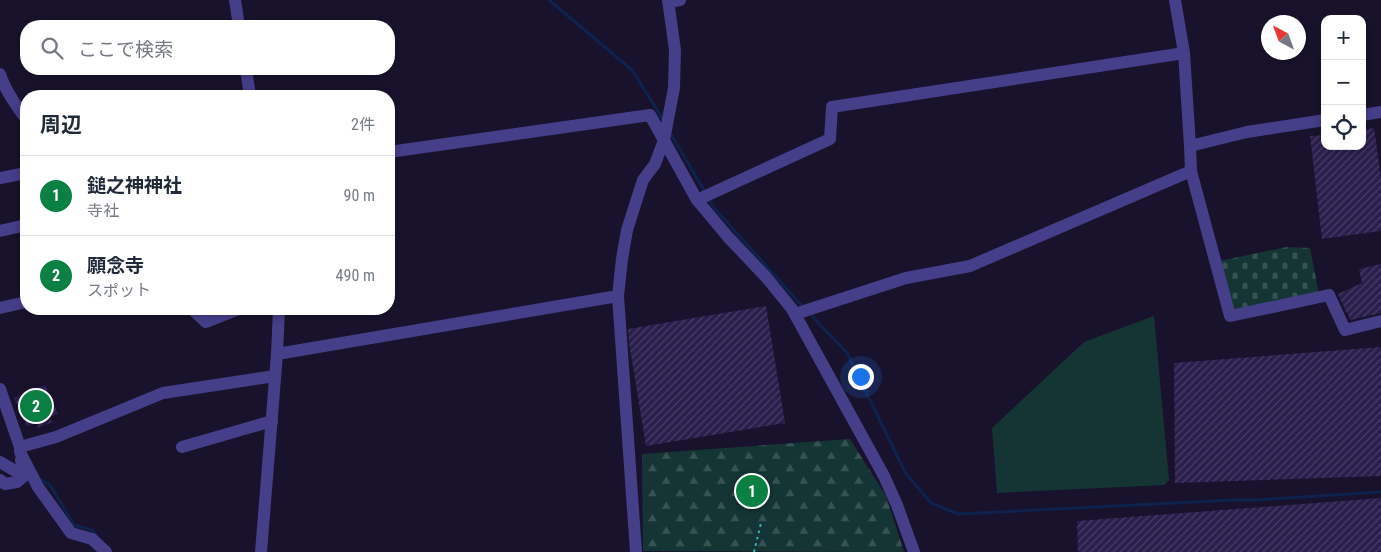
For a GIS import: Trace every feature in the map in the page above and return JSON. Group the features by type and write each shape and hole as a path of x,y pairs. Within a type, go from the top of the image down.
{"street":[{"path":"235,0 238,20"},
{"path":"1175,0 1184,53 1191,172 1230,316 1328,295 1345,330 1381,321"},
{"path":"636,552 618,296 627,230 644,180 655,164 664,140 674,88 673,1"},
{"path":"703,197 830,139 832,107 1184,53"},
{"path":"0,74 20,111"},
{"path":"247,75 249,90"},
{"path":"1366,114 1381,112"},
{"path":"395,151 650,115 664,140 728,237 766,277 795,314 884,476 914,552"},
{"path":"1190,146 1247,132 1321,121"},
{"path":"795,314 906,278 970,266 1191,172"},
{"path":"0,178 20,173"},
{"path":"0,231 20,226"},
{"path":"277,354 618,296"},
{"path":"0,308 20,303"},
{"path":"198,315 206,322 224,315"},
{"path":"261,552 280,315"},
{"path":"20,450 163,393 275,376"},
{"path":"0,389 20,450 38,487 72,533 92,539 106,552"},
{"path":"182,447 272,421"},
{"path":"20,450 24,476"},
{"path":"0,462 24,476"},
{"path":"0,480 5,484 17,482 24,476"}],"path":[{"path":"754,552 761,523"}],"green space":[{"path":"1287,247 1310,248 1319,294 1231,314 1219,261"},
{"path":"1154,316 1169,480 1164,485 997,493 992,428 1084,342"},
{"path":"850,439 886,496 904,552 643,551 642,454"}],"building":[{"path":"1374,128 1381,178 1381,231 1322,239 1310,136 1321,135 1321,150 1366,150 1366,129"},
{"path":"1381,264 1381,313 1350,320 1338,294 1362,283 1359,269"},
{"path":"766,306 785,423 646,446 628,329"},
{"path":"1381,347 1381,476 1175,483 1174,363"},
{"path":"45,385 58,414 50,417 52,422 38,428 36,423 27,427 14,398"},
{"path":"1381,498 1381,552 1078,552 1077,521"}],"waterway":[{"path":"549,0 632,70 664,121"},
{"path":"669,131 705,192"},
{"path":"708,198 715,209 804,308"},
{"path":"808,312 847,353 906,474 931,503 958,514 1381,492"},
{"path":"40,479 50,485 74,525 92,530 98,537"}],"place":[{"name":"願念寺","path":"36,406"},
{"name":"鎚之神神社","path":"752,491"}]}
